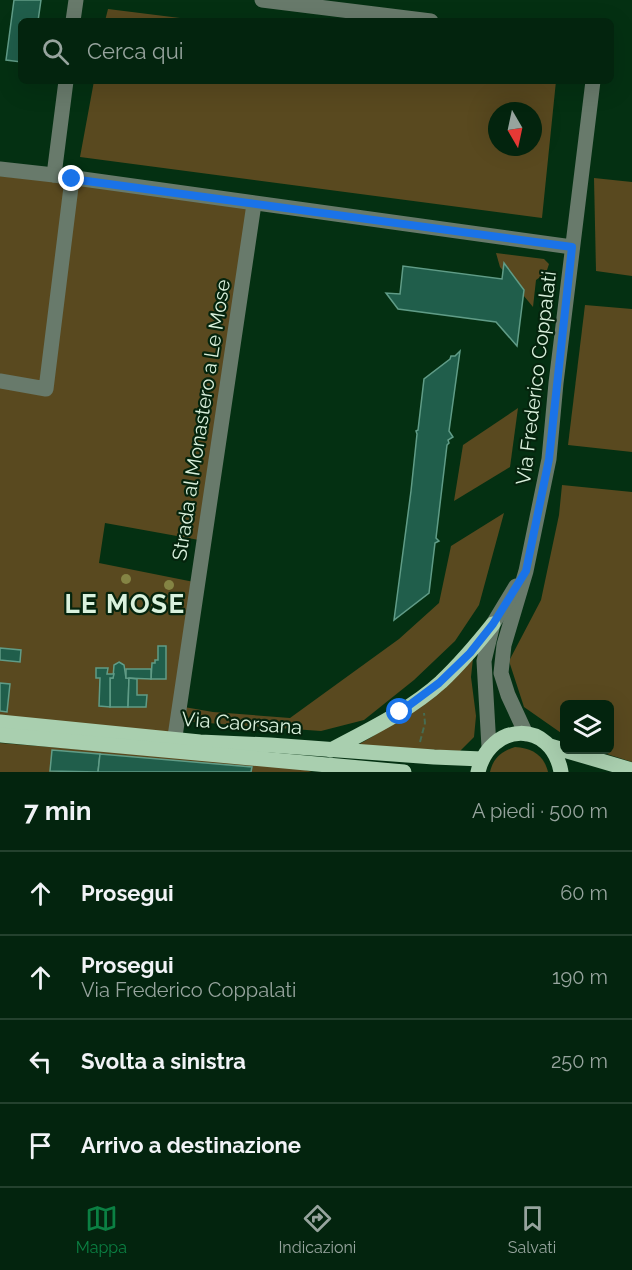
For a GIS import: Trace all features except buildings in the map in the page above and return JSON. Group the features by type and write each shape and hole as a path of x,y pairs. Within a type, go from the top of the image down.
{"main road":[{"path":"331,750 400,712 439,683 470,653 493,624"},
{"name":"Via Caorsana","path":"0,722 404,772"},
{"path":"483,759 499,739 512,734 526,734 539,738 550,746 632,770"},
{"name":"Via Caorsana","path":"0,735 483,759"},
{"path":"550,746 561,772"}],"street":[{"path":"74,18 76,0"},
{"path":"262,0 407,18"},
{"path":"54,176 66,84"},
{"name":"Via Frederico Coppalati","path":"526,734 508,695 501,673 504,645 526,571 549,459 593,84"},
{"path":"0,169 572,247"},
{"path":"0,381 46,389 72,179"},
{"name":"Strada al Monastero a Le Mose","path":"173,745 254,204"},
{"name":"Via Frederico Coppalati","path":"483,759 484,661 493,624 526,571"}],"path":[{"path":"414,756 426,723 424,713 416,700"}],"shaded area":[{"path":"108,9 180,18 106,18"},
{"path":"93,84 556,84 542,218 80,157"},
{"path":"0,176 250,202 199,540 105,523 99,563 194,582 172,738 0,718"},
{"path":"594,178 632,182 632,276 596,271"},
{"path":"496,253 544,259 549,264 546,273 536,280 533,307 500,267"},
{"path":"585,305 632,309 632,452 568,445"},
{"path":"518,408 510,467 454,501 463,445"},
{"path":"562,485 632,492 632,762 607,754 614,754 614,700 560,700 560,732 524,707 509,661 541,600 559,515"},
{"path":"504,513 479,605 455,641 414,680 364,720 321,731 180,721 184,707 213,712 290,718 399,639 439,603 451,546"},
{"path":"473,658 471,677 476,716 474,737 460,751 356,746 402,716"},
{"path":"0,743 291,766 312,772 0,772"},
{"path":"515,747 527,749 540,757 548,772 490,772 499,756"}],"district":[{"name":"LE MOSE","path":"125,604"}],"route":[{"path":"72,179 572,247 549,459 541,507 526,571 493,624 470,653 439,683 400,712"}]}
